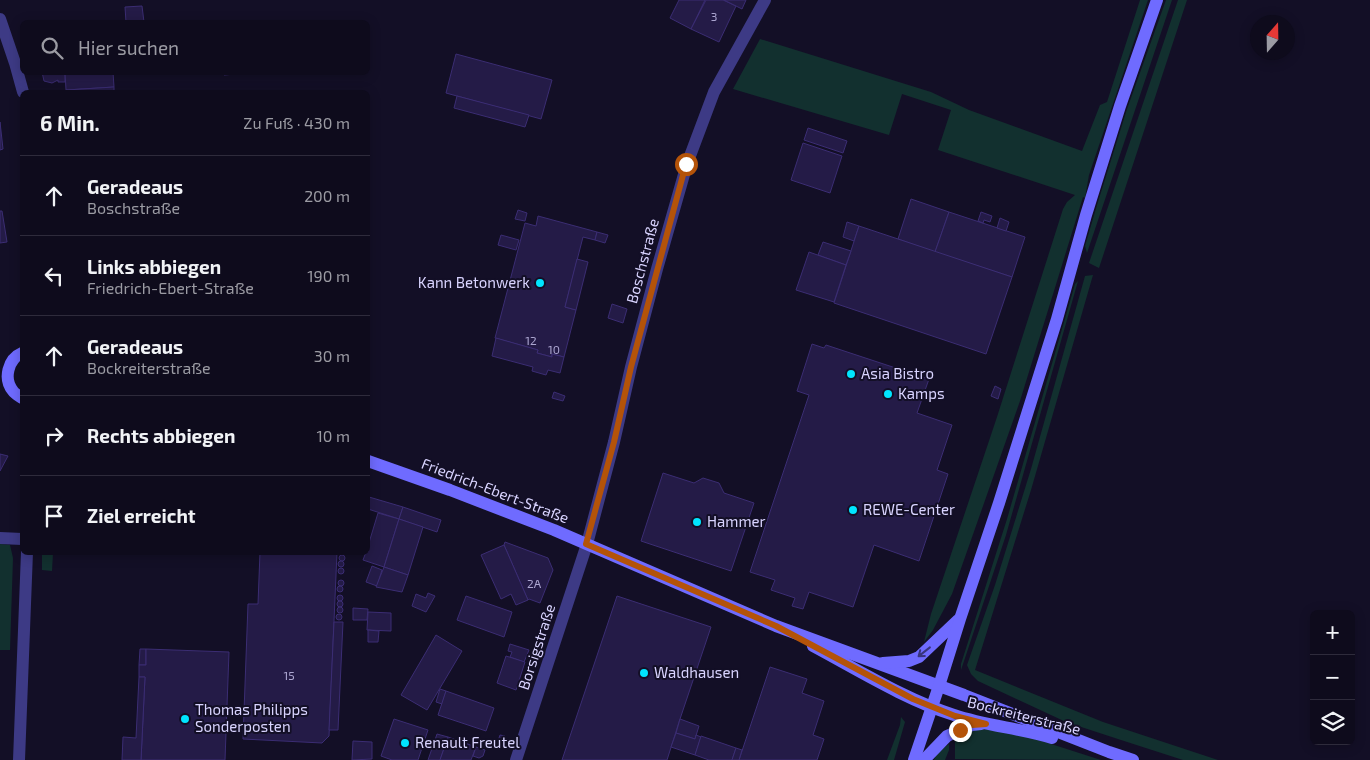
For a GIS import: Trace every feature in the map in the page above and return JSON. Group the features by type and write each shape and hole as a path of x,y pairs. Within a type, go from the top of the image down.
{"main road":[{"path":"914,760 1000,503 1117,115 1157,0"},
{"path":"20,355 4,370 13,392 20,397"},
{"name":"Friedrich-Ebert-Straße","path":"370,462 466,496 586,544 776,626 939,686"},
{"path":"878,663 909,661 919,657 960,619"},
{"name":"Friedrich-Ebert-Straße","path":"776,626 932,707"},
{"name":"Bockreiterstraße","path":"939,686 1133,760"},
{"name":"Bockreiterstraße","path":"932,707 955,716 986,724 1038,734 1086,749 1109,752"},
{"path":"924,760 948,736 972,725 986,724"}],"street":[{"name":"Boschstraße","path":"586,544 614,442 652,287 686,164 714,92 765,0"},
{"path":"0,19 16,63 23,90"},
{"path":"0,538 20,539"},
{"name":"Borsigstraße","path":"516,760 586,544"},
{"path":"19,760 27,555"}],"green space":[{"path":"1140,0 1148,0 1089,175 1085,198 1083,197 1020,401 952,594 933,630 924,642 931,614 997,417 1063,209 1067,202 1075,195 938,150 951,110 902,94 889,135 733,89 760,39 931,92 969,110 1082,151 1100,105 1107,102"},
{"path":"1166,0 1172,0 1087,253 1085,246 1097,205 1127,109"},
{"path":"1178,0 1187,0 1099,268 1089,263"},
{"path":"1093,275 1031,490 975,670 1103,722 1218,760 1183,760 1066,722 978,681 971,674 967,665 995,585 1031,469 1085,276"},
{"path":"1078,281 1006,535 961,670 961,664 1007,519 1075,284"},
{"path":"0,544 10,545 13,558 10,650 0,650"},
{"path":"42,555 53,555 52,571 42,570"},
{"path":"901,717 905,722 894,760 887,760 900,725"},
{"path":"976,728 1020,734 1101,760 955,759 955,740 961,733"},
{"path":"949,744 945,760 934,760 937,753"}],"building":[{"path":"679,0 705,0 691,29 670,18"},
{"path":"706,0 723,0 736,6 719,42 691,29"},
{"path":"724,0 746,0 742,9"},
{"path":"142,6 144,20 126,20 125,7"},
{"path":"456,54 552,80 541,119 446,93"},
{"path":"43,75 65,75 65,82 58,82 58,80 52,83 44,81"},
{"path":"65,75 113,75 114,87 66,90"},
{"path":"114,87 114,90 66,90"},
{"path":"457,96 529,115 525,127 454,108"},
{"path":"0,122 3,149 0,150"},
{"path":"808,128 847,141 843,153 804,140"},
{"path":"803,143 842,156 830,193 791,180"},
{"path":"911,199 949,212 935,252 898,239"},
{"path":"518,210 527,213 525,221 515,219"},
{"path":"0,211 2,211 7,242 0,243"},
{"path":"949,212 1025,237 1012,277 935,252"},
{"path":"981,212 992,216 990,222 984,220 983,223 978,221"},
{"name":"Kann Betonwerk","path":"538,216 597,232 595,240 583,237 565,307 576,310 564,357 552,354 552,357 537,353 538,350 495,338 525,223 536,226"},
{"path":"1000,218 1009,222 1006,231 997,228"},
{"path":"847,222 859,226 854,241 843,237"},
{"path":"859,226 1012,277 986,354 834,303"},
{"path":"597,232 608,235 605,243 595,240"},
{"path":"501,235 519,240 516,250 498,245"},
{"path":"823,242 851,251 846,265 818,255"},
{"path":"809,252 846,265 834,302 796,290"},
{"path":"577,259 588,262 576,310 565,307"},
{"path":"612,304 627,309 623,323 608,318"},
{"path":"496,338 538,350 537,353 552,357 552,354 564,357 560,373 548,370 546,375 532,371 533,367 492,356"},
{"name":"REWE-Center","path":"812,344 824,348 826,345 929,379 917,413 952,425 937,470 948,474 919,561 874,545 853,607 809,592 803,609 792,606 795,598 771,590 775,580 750,572 809,395 797,391"},
{"path":"995,386 1001,389 998,399 991,396"},
{"path":"554,392 565,396 563,401 552,398"},
{"path":"0,454 8,456 0,471"},
{"name":"Hammer","path":"663,473 694,483 703,478 719,483 724,493 754,503 731,571 641,541"},
{"path":"370,497 403,507 399,519 370,510"},
{"path":"403,507 441,520 437,532 399,519"},
{"path":"378,513 399,519 384,567 363,560 365,555 370,555 370,539"},
{"path":"399,519 423,527 408,575 384,567"},
{"path":"505,542 548,558 553,570 540,603 528,600 504,545"},
{"path":"504,545 528,600 516,605 511,594 501,599 481,555"},
{"path":"260,555 337,555 329,736 322,743 243,739 248,604 258,604"},
{"path":"342,555 345,558 342,561 339,558"},
{"path":"341,561 344,564 341,567 338,564"},
{"path":"372,566 382,570 377,586 366,582"},
{"path":"384,567 408,575 402,592 376,587"},
{"path":"341,568 344,571 341,574 338,571"},
{"path":"341,580 344,583 341,586 338,583"},
{"path":"340,586 343,589 340,592 337,589"},
{"path":"428,593 435,596 426,612 412,606 416,594 426,598"},
{"path":"340,595 343,598 340,601 337,598"},
{"path":"466,596 512,612 504,637 457,620"},
{"name":"Waldhausen","path":"617,596 711,627 667,760 562,760"},
{"path":"340,601 343,604 340,607 337,604"},
{"path":"340,607 343,610 340,613 337,610"},
{"path":"353,608 368,609 367,620 353,620"},
{"path":"368,612 391,613 391,631 367,630"},
{"path":"339,614 342,617 339,620 336,617"},
{"path":"334,622 343,622 338,730 329,730"},
{"path":"368,630 379,631 378,642 368,642"},
{"path":"436,635 462,651 427,710 401,695"},
{"path":"510,644 529,650 524,662 510,657 512,652 508,651"},
{"path":"140,649 146,649 146,665 139,665"},
{"name":"Thomas Philipps Sonderposten","path":"146,649 229,652 225,760 141,760 145,677 139,677 139,665 146,665"},
{"path":"506,656 525,662 516,690 497,683"},
{"name":"Waldhausen","path":"770,667 807,679 802,693 824,701 813,735 824,739 817,760 739,760"},
{"path":"139,677 145,677 141,760 122,760 123,737 136,738"},
{"path":"440,689 446,691 442,704 436,702"},
{"path":"446,691 494,708 486,731 438,715"},
{"name":"Renault Freutel","path":"394,719 428,730 418,760 392,760 381,756"},
{"path":"680,719 699,726 695,739 676,733"},
{"path":"676,733 695,739 696,735 701,737 695,755 671,747"},
{"path":"437,734 448,737 440,760 428,760"},
{"path":"500,735 505,736 503,743 498,741"},
{"path":"701,736 736,748 732,760 709,760 695,755"},
{"path":"448,737 476,747 471,760 440,760"},
{"path":"353,741 372,742 372,759 352,760"},
{"path":"476,747 485,750 483,756 479,758 473,756"},
{"path":"736,748 742,750 739,760 732,760"}],"place":[{"name":"Kann Betonwerk","path":"540,283"},
{"name":"Asia Bistro","path":"851,374"},
{"name":"Kamps","path":"888,394"},
{"name":"REWE-Center","path":"853,510"},
{"name":"Hammer","path":"697,522"},
{"name":"Waldhausen","path":"644,673"},
{"name":"Thomas Philipps Sonderposten","path":"185,719"},
{"name":"Renault Freutel","path":"405,743"}],"route":[{"path":"686,164 631,367 614,442 586,544 776,626 913,699 955,716 986,724 972,725 960,730"}]}
